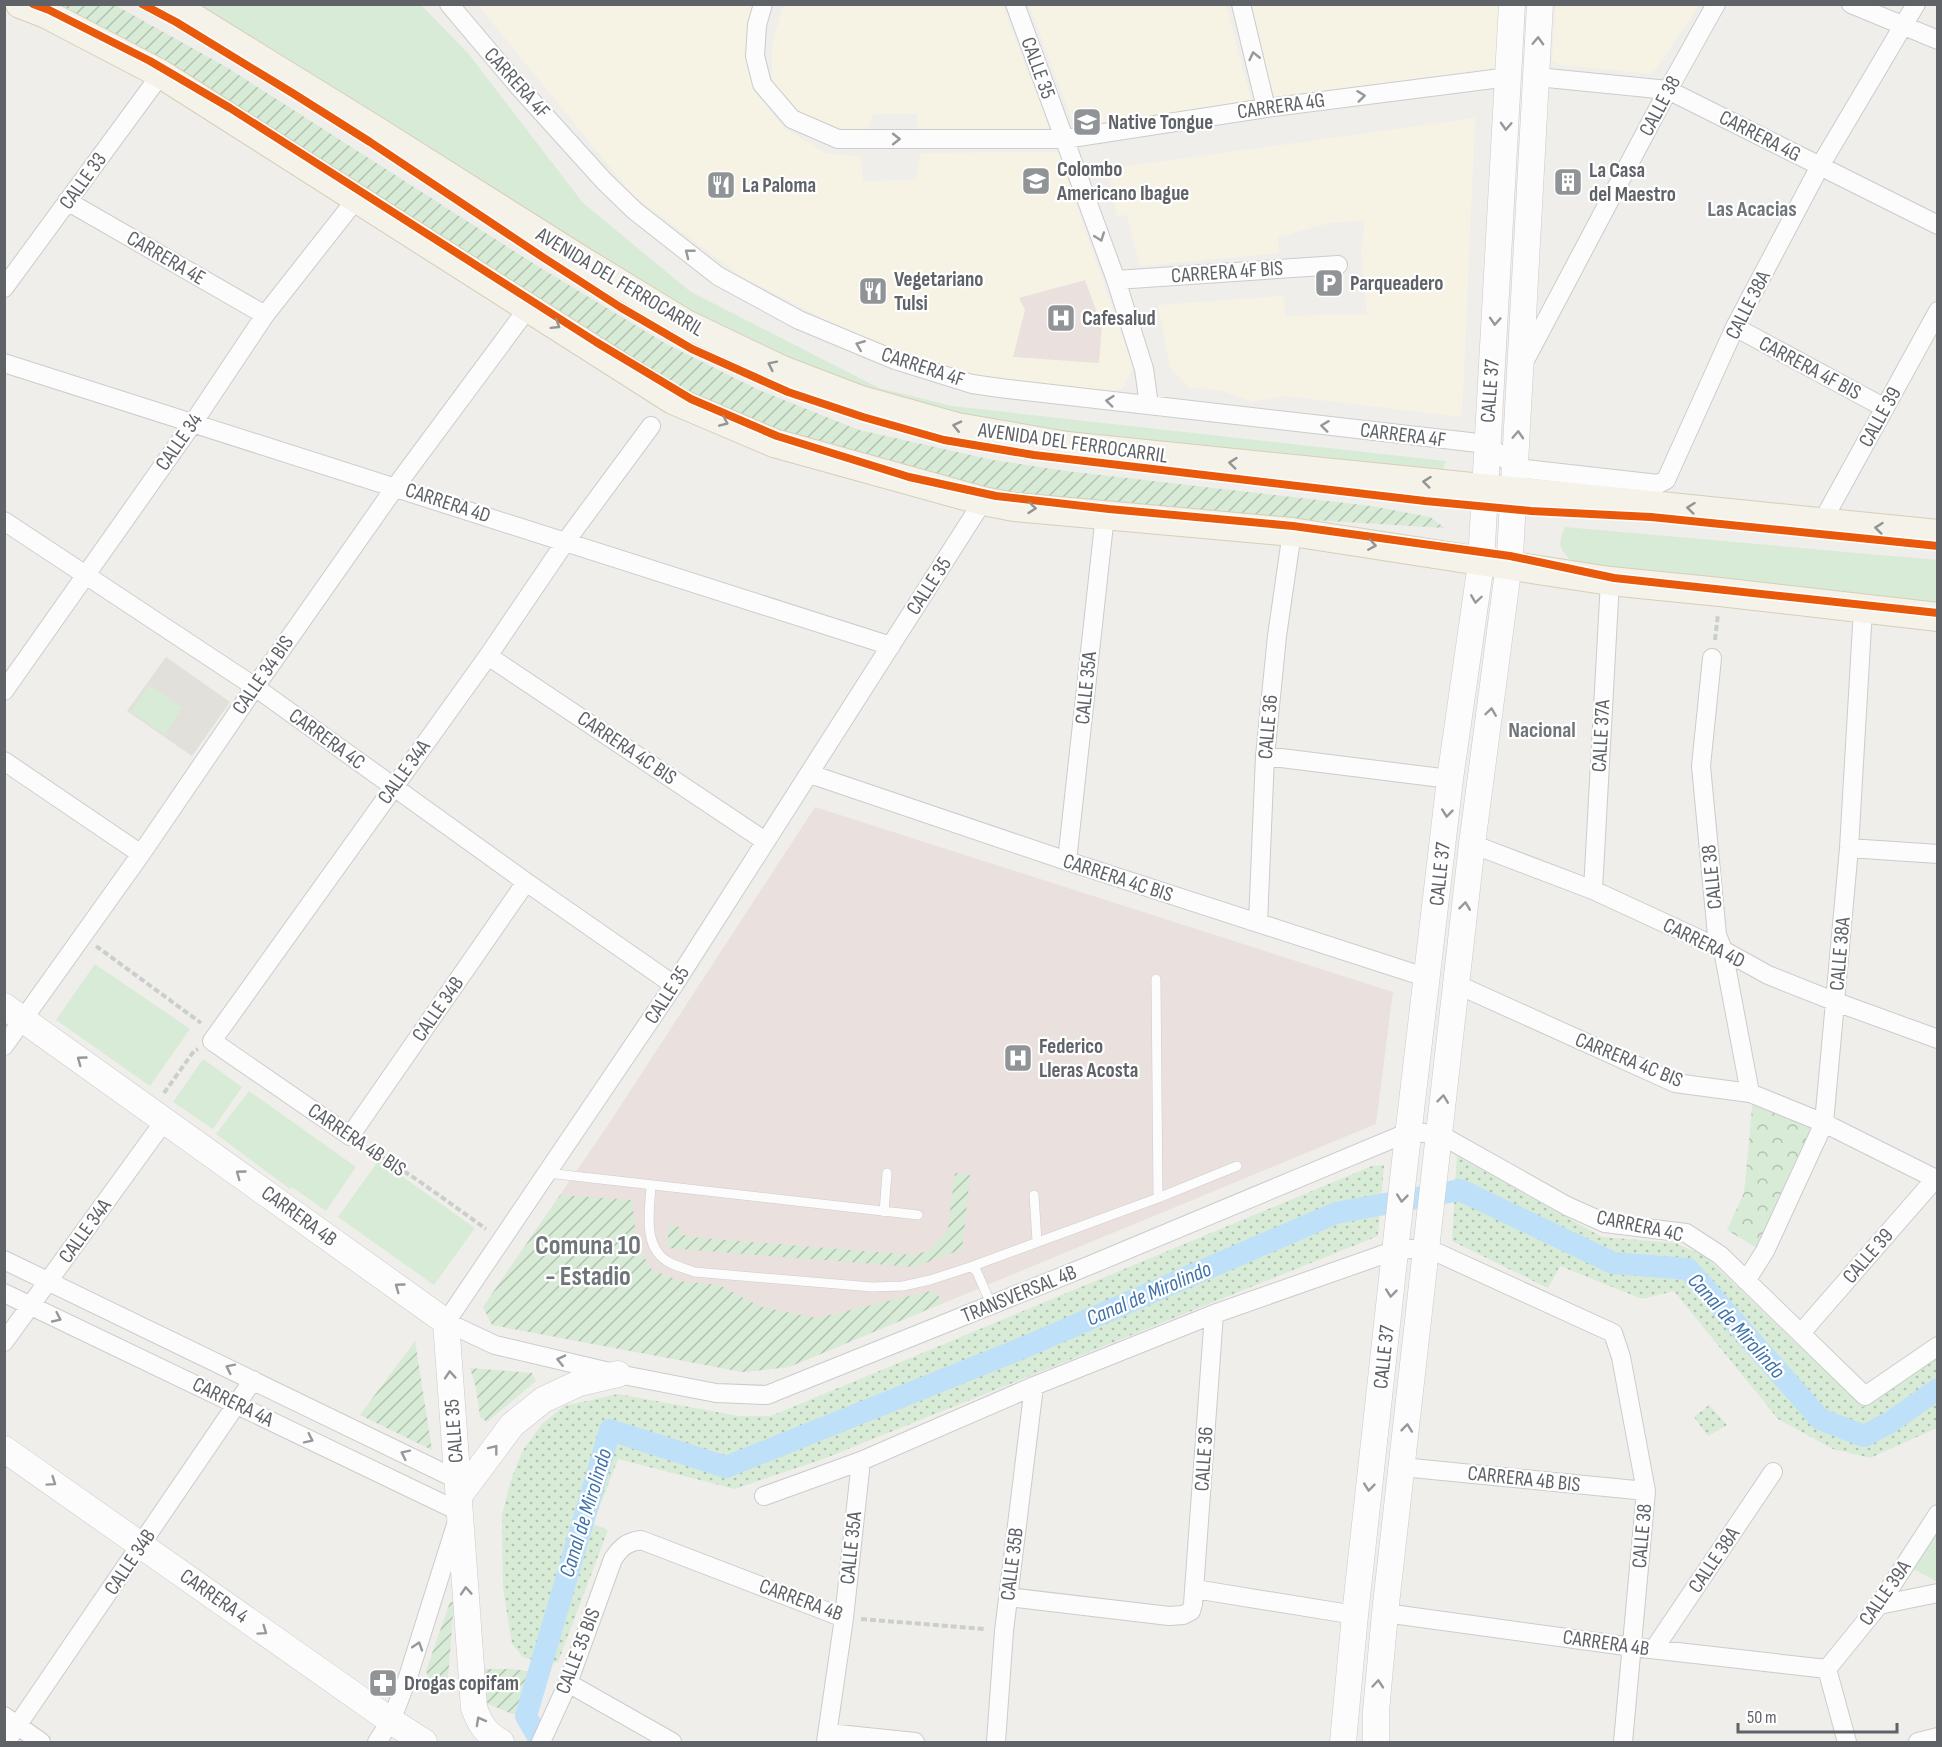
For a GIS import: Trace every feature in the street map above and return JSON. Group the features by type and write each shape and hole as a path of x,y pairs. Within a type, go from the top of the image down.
{"main road":[{"path":"20,4 46,14 161,74 673,400 774,443 983,501 1014,507 1292,532 1610,582 1938,617"},
{"name":"AVENIDA DEL FERROCARRIL","path":"171,4 687,324 780,369 861,400 957,427 1067,446 1486,487 1516,479 1822,522 1938,534"},
{"name":"CALLE 37","path":"1343,1743 1405,1161 1450,779 1481,563 1512,4"},
{"name":"CALLE 37","path":"1376,1743 1376,1711 1385,1613 1437,1145 1472,844 1509,567 1516,479 1540,4"},
{"path":"1499,251 1527,253"},
{"name":"CARRERA 4B","path":"14,1012 446,1322"},
{"name":"CALLE 35","path":"446,1322 474,1708 480,1724 490,1736 501,1743"},
{"path":"459,1496 512,1425 543,1400 579,1383 618,1374"},
{"name":"CARRERA 4","path":"4,1449 424,1743"}],"street":[{"name":"CARRERA 4F","path":"449,4 519,87 604,181 635,211 718,276 799,320 895,360 972,384 1487,444"},
{"name":"CARRERA 4G","path":"763,4 757,25 756,56 762,84 792,119 838,139 1065,140 1266,108 1509,77"},
{"name":"CALLE 35","path":"1015,4 1116,280 1144,369 1149,405"},
{"path":"1242,4 1266,108"},
{"name":"CALLE 38","path":"1521,368 1716,4"},
{"path":"1851,4 1938,40"},
{"name":"CALLE 38A","path":"1516,479 1658,483 1666,480 1736,327 1820,166 1916,4"},
{"name":"CALLE 33","path":"4,288 161,74"},
{"name":"CARRERA 4G","path":"1537,77 1668,90 1938,225"},
{"name":"CALLE 34","path":"4,691 193,423 265,315 357,198"},
{"name":"CARRERA 4E","path":"67,201 265,315"},
{"name":"CARRERA 4F BIS","path":"1116,280 1338,265"},
{"name":"CALLE 34 BIS","path":"4,1046 14,1012 82,935 141,854 396,486 528,308"},
{"name":"CALLE 39","path":"1822,522 1938,312"},
{"name":"CARRERA 4F BIS","path":"1736,327 1885,408"},
{"name":"CARRERA 4D","path":"4,363 396,486 891,646"},
{"name":"CALLE 34A","path":"215,1036 488,656 566,541 651,426"},
{"path":"1487,444 1516,479"},
{"name":"CALLE 35","path":"446,1322 674,985 983,501"},
{"name":"CALLE 35A","path":"1067,861 1105,515"},
{"name":"CARRERA 4C","path":"4,521 255,687 526,882 674,985"},
{"name":"CALLE 36","path":"1257,923 1265,756 1277,636 1292,532"},
{"name":"CALLE 37A","path":"1593,890 1610,582"},
{"name":"CALLE 38A","path":"1746,1281 1769,1242 1824,1123 1849,848 1863,609"},
{"name":"CARRERA 4C BIS","path":"488,656 765,841"},
{"name":"CALLE 38","path":"1713,658 1701,766 1718,935 1723,950 1750,1093"},
{"path":"1265,756 1450,779"},
{"path":"4,761 141,854"},
{"name":"CARRERA 4C BIS","path":"810,774 1067,861 1428,978"},
{"name":"CARRERA 4D","path":"1472,844 1593,890 1723,950 1768,975 1938,1039"},
{"path":"1849,848 1938,854"},
{"name":"CALLE 34B","path":"350,1136 526,882"},
{"name":"CARRERA 4C BIS","path":"1456,984 1675,1083 1750,1093 1824,1123 1936,1180"},
{"name":"CARRERA 4B BIS","path":"215,1036 350,1136"},
{"name":"CALLE 34A","path":"4,1342 49,1281 158,1115"},
{"name":"CARRERA 4C","path":"1409,1132 1605,1223 1686,1233 1720,1255 1865,1396 1938,1346"},
{"name":"TRANSVERSAL 4B","path":"618,1374 716,1393 767,1395 1409,1132"},
{"name":"CALLE 39","path":"1801,1333 1936,1180"},
{"path":"764,1496 861,1461 1034,1386 1397,1242 1428,1239"},
{"name":"CALLE 38","path":"1428,1239 1613,1333 1621,1357 1646,1491 1623,1743"},
{"name":"CARRERA 4A","path":"4,1260 253,1380 459,1496"},
{"name":"CARRERA 4A","path":"4,1293 236,1404 459,1496"},
{"name":"CALLE 36","path":"1194,1596 1214,1314"},
{"name":"CARRERA 4B","path":"446,1322 495,1345 618,1374"},
{"name":"CALLE 34B","path":"6,1743 11,1721 142,1545 253,1380"},
{"name":"CALLE 35B","path":"996,1743 1004,1630 1034,1386"},
{"name":"CALLE 35A","path":"827,1738 844,1618 861,1461"},
{"name":"CARRERA 4B BIS","path":"1402,1467 1646,1491"},
{"name":"CALLE 38A","path":"1654,1649 1773,1472"},
{"name":"CALLE 35","path":"377,1743 391,1721 408,1677 459,1496"},
{"name":"CALLE 39A","path":"1827,1669 1880,1605 1938,1514"},
{"name":"CARRERA 4B","path":"613,1559 620,1548 630,1542 641,1540 844,1618"},
{"name":"CALLE 35 BIS","path":"541,1743 568,1683 613,1559"},
{"path":"1880,1605 1938,1593"},
{"path":"1008,1597 1169,1616 1183,1615 1191,1611 1194,1596 1355,1615"},
{"name":"CARRERA 4B","path":"1385,1613 1633,1647 1827,1669"},
{"path":"1827,1669 1847,1743"},
{"path":"568,1683 672,1743"},
{"path":"11,1721 41,1743"},
{"path":"1917,1743 1938,1737"},
{"path":"827,1738 915,1743"}],"lane":[{"path":"1156,980 1158,1198"},
{"path":"651,1185 650,1232 655,1251 667,1261 694,1272 872,1287 903,1286 970,1268 1237,1166"},
{"path":"547,1173 918,1215"},
{"path":"884,1212 887,1173"},
{"path":"1034,1195 1037,1241"},
{"path":"970,1268 976,1270 992,1304"}],"path":[{"path":"1713,658 1720,592"},
{"path":"82,935 201,1023 215,1036 194,1051 158,1115"}],"shaded area":[{"path":"1556,4 1699,5 1652,74 1561,65 1552,60"},
{"path":"478,5 758,5 747,46 755,92 785,129 826,153 861,157 863,181 916,180 921,153 1058,152 1133,368 1123,388 1094,397 993,382 863,339 741,276 633,195"},
{"path":"783,5 1002,5 1049,127 1040,138 918,135 917,114 873,114 864,138 833,136 793,113 772,81 772,46"},
{"path":"1029,5 1226,5 1253,107 1078,136"},
{"path":"1252,5 1500,5 1497,76 1275,103"},
{"path":"1475,118 1462,417 1286,396 1252,402 1223,391 1190,389 1170,368 1158,305 1283,296 1286,316 1367,314 1361,251 1365,220 1330,223 1278,237 1279,253 1140,266 1127,215 1117,216 1110,180 1121,167"},
{"name":"Cafesalud","path":"1085,280 1102,326 1099,363 1013,357 1025,310 1019,298"},
{"path":"166,657 230,702 192,756 127,711"},
{"name":"Federico Lleras Acosta","path":"815,807 1393,992 1376,1124 789,1367 743,1372 492,1325 483,1307 608,1125"}],"green space":[{"path":"42,5 115,5 228,68 539,267 668,345 759,390 859,430 993,460 1066,471 1371,506 1430,517 1445,528 1144,510 984,490 829,452 699,400"},
{"path":"194,5 421,5 467,52 583,203 691,292 879,388 952,406 1446,461 1441,473 1081,435 885,401 713,330"},
{"path":"1565,527 1937,560 1937,606 1576,565 1561,548"},
{"path":"149,685 182,708 165,735 131,711"},
{"path":"95,964 190,1029 150,1086 56,1020"},
{"path":"203,1059 242,1087 213,1129 173,1102"},
{"path":"249,1091 356,1167 326,1211 292,1187 290,1189 216,1134"},
{"path":"1753,1098 1816,1122 1760,1250 1727,1230 1744,1193"},
{"path":"1457,1156 1602,1237 1675,1243 1705,1256 1863,1407 1937,1357 1937,1428 1870,1458 1833,1449 1778,1419 1674,1291 1642,1299 1560,1266 1548,1288 1452,1241"},
{"path":"379,1160 475,1228 434,1285 338,1217"},
{"path":"1384,1165 1378,1236 823,1459 735,1489 618,1459 593,1524 608,1530 558,1662 547,1664 523,1657 512,1644 503,1588 502,1515 512,1477 523,1450 542,1424 564,1406 618,1394 739,1416 771,1416 1372,1166"},
{"path":"955,1173 970,1175 962,1249 915,1267 668,1248 668,1225 679,1227 680,1234 690,1237 913,1255 931,1250 948,1229"},
{"path":"560,1195 632,1200 637,1245 652,1270 680,1281 719,1285 761,1307 817,1318 935,1290 943,1303 789,1367 743,1372 492,1325 483,1307"},
{"path":"415,1341 432,1450 360,1415"},
{"path":"470,1368 532,1373 536,1381 487,1422 480,1417 476,1388"},
{"path":"1709,1405 1727,1425 1708,1436 1694,1417"},
{"path":"1937,1531 1937,1581 1936,1581 1913,1569"},
{"path":"450,1602 454,1602 448,1678 437,1682 430,1680 426,1671"},
{"path":"483,1669 512,1669 548,1674 533,1691 530,1714 512,1714 482,1701"}],"waterway":[{"name":"Canal de Mirolindo","path":"541,1742 526,1716 610,1430 726,1467 1025,1347 1336,1213 1460,1190 1613,1263 1688,1269 1820,1419 1864,1436 1889,1423 1938,1389"}],"cycle path":[{"path":"33,4 150,61 230,108 596,342 691,399 777,436 909,477 996,496 1293,526 1510,556 1614,578 1938,613"},
{"path":"142,4 176,22 294,94 620,307 692,349 788,392 863,417 944,440 1034,455 1425,501 1531,511 1651,517 1938,546"}],"place":[{"name":"Native Tongue","path":"1087,122"},
{"name":"Colombo Americano Ibague","path":"1036,181"},
{"name":"La Casa del Maestro","path":"1568,182"},
{"name":"La Paloma","path":"721,185"},
{"name":"Parqueadero","path":"1329,283"},
{"name":"Vegetariano Tulsi","path":"873,291"},
{"name":"Cafesalud","path":"1061,318"},
{"name":"Federico Lleras Acosta","path":"1018,1058"},
{"name":"Drogas copifam","path":"383,1683"}],"district":[{"name":"Las Acacias","path":"1752,209"},
{"name":"Nacional","path":"1542,730"},
{"name":"Comuna 10 - Estadio","path":"588,1262"}]}
